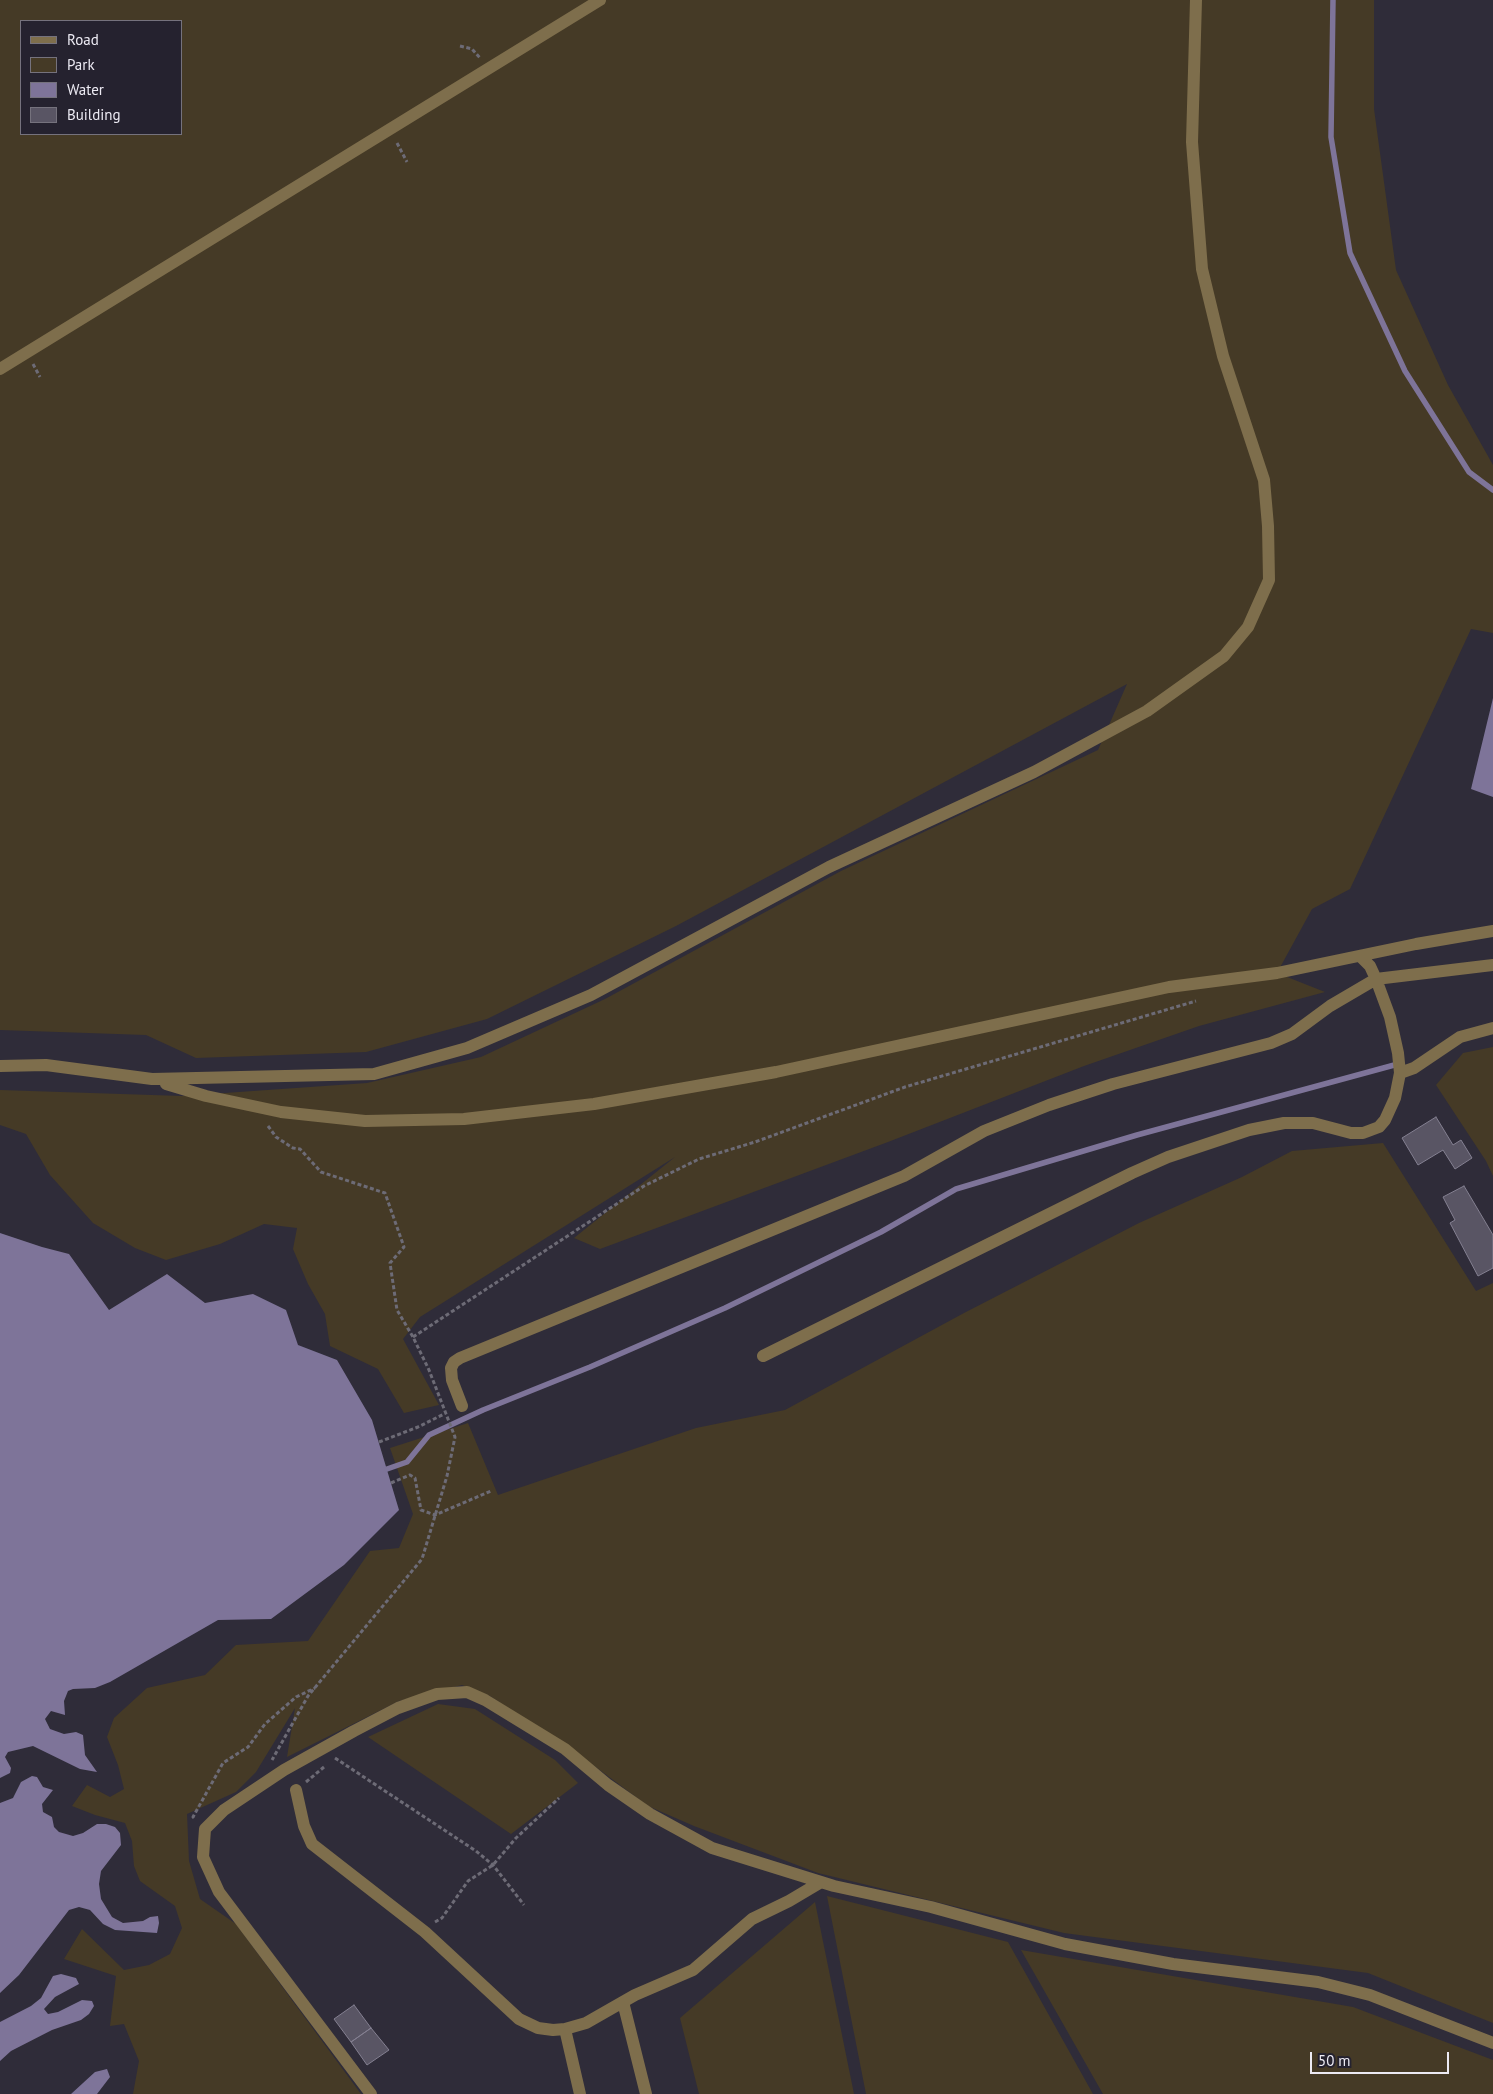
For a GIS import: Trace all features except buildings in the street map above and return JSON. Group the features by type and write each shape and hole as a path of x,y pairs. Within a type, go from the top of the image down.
{"street":[{"path":"0,369 600,0"},
{"path":"152,1080 374,1074 467,1048 591,995 828,867 1034,772 1147,712 1224,656 1248,627 1269,580 1268,526 1264,480 1224,356 1202,269 1192,142 1196,0"},
{"path":"0,1066 46,1065 152,1080 206,1096 281,1112 365,1121 464,1119 594,1104 767,1074 1169,988 1277,973 1416,944 1493,931"},
{"path":"763,1356 1168,1157 1249,1130 1284,1123 1313,1124 1351,1133 1374,1130 1385,1120 1395,1098 1400,1073 1398,1053 1390,1017 1370,966 1361,957"},
{"path":"462,1406 452,1380 454,1362 460,1358 904,1176 984,1131 1049,1105 1168,1068 1242,1052 1271,1043 1292,1034 1330,1006 1376,979 1493,965"},
{"path":"1400,1073 1414,1068 1460,1037 1493,1028"},
{"path":"371,2094 219,1892 203,1857 205,1829 224,1810 284,1770 398,1708 437,1694 467,1692 485,1700 565,1748 608,1785 636,1804 712,1848 821,1882 931,1907 1065,1944 1173,1964 1318,1982 1370,1995 1493,2042"},
{"path":"296,1790 304,1826 312,1844 422,1930 519,2019 538,2028 565,2029 586,2023 650,1988 693,1970 752,1919 789,1902 821,1882"},
{"path":"623,2002 646,2094"},
{"path":"565,2029 580,2094"}],"path":[{"path":"460,46 472,49 488,68"},
{"path":"391,128 407,162"},
{"path":"413,1337 644,1186 698,1159 755,1142 905,1087 1198,1000"},
{"path":"262,1786 276,1752 308,1696 422,1559 436,1516 456,1437 413,1337 397,1310 390,1263 404,1247 385,1193 321,1172 300,1149 293,1148 276,1137 267,1124"},
{"path":"379,1442 418,1427 446,1413"},
{"path":"391,1483 410,1475 415,1478 421,1510 436,1516 491,1491"},
{"path":"205,1829 193,1817 222,1763 248,1747 265,1724 296,1698 317,1686"},
{"path":"296,1790 336,1758 476,1851 493,1865 524,1905"},
{"path":"422,1930 442,1918 468,1881 493,1865 516,1838 560,1798"}],"green space":[{"path":"0,0 1374,0 1374,109 1396,270 1448,385 1493,465 1493,633 1471,629 1350,889 1312,909 1277,973 1325,992 1199,1026 1084,1066 888,1142 600,1249 574,1238 675,1157 420,1317 403,1339 439,1405 404,1413 378,1369 330,1346 325,1314 308,1284 293,1249 297,1228 264,1224 220,1244 166,1260 135,1248 93,1223 50,1175 26,1134 0,1125 0,1090 182,1096 367,1083 481,1057 605,999 841,871 1098,750 1127,684 676,926 487,1019 366,1052 196,1058 146,1035 0,1030"},
{"path":"1493,1047 1493,1176 1486,1161 1436,1085 1463,1053"},
{"path":"1383,1143 1476,1291 1493,1283 1493,2023 1368,1973 1064,1933 818,1873 694,1826 648,1806 593,1765 490,1696 462,1685 399,1701 287,1757 295,1708 256,1772 236,1792 187,1814 189,1861 200,1899 236,1924 361,2094 133,2094 139,2061 124,2024 110,2026 116,1976 64,1959 82,1929 124,1970 149,1965 170,1954 182,1928 175,1906 140,1881 134,1866 132,1841 125,1823 95,1815 72,1806 87,1785 110,1797 124,1789 118,1765 107,1737 114,1718 147,1688 205,1675 236,1645 308,1641 370,1551 399,1548 413,1514 390,1448 468,1423 498,1495 696,1428 785,1410 964,1313 1139,1223 1242,1177 1292,1151"},
{"path":"438,1704 475,1709 555,1760 578,1783 511,1834 368,1737"},
{"path":"827,1896 1008,1942 1093,2094 866,2094"},
{"path":"815,1902 854,2094 699,2094 680,2018"},
{"path":"1021,1950 1353,2007 1493,2060 1493,2094 1103,2094"}],"water":[{"path":"1493,698 1493,797 1471,789"},
{"path":"0,1233 69,1254 109,1310 167,1274 205,1303 253,1294 286,1310 298,1345 337,1360 372,1420 399,1510 344,1565 271,1619 218,1620 110,1682 95,1688 68,1691 64,1701 65,1715 51,1711 45,1719 50,1729 64,1734 76,1732 83,1735 85,1755 97,1772 80,1769 33,1746 8,1752 5,1757 11,1768 10,1773 0,1778"},
{"path":"32,1776 37,1777 43,1787 53,1790 42,1804 43,1812 52,1817 54,1827 59,1832 73,1836 83,1833 97,1824 106,1824 115,1827 120,1833 121,1845 101,1871 99,1884 101,1899 112,1917 123,1923 143,1921 150,1917 158,1916 159,1923 157,1933 115,1930 103,1924 90,1910 79,1907 69,1910 19,1975 0,1993 0,1803 13,1798 21,1782"},
{"path":"61,1974 76,1978 79,1984 55,1997 44,2009 48,2014 58,2012 82,2000 92,2001 94,2006 89,2014 81,2020 52,2030 11,2051 0,2061 0,2022 31,2006 41,1998 53,1976"},
{"path":"107,2069 110,2077 97,2094 71,2094 95,2072"}],"waterway":[{"path":"1333,0 1331,137 1350,253 1405,371 1469,472 1493,490"},
{"path":"387,1469 407,1462 429,1435 483,1410 590,1367 725,1308 881,1232 956,1189 1137,1135 1398,1064"}]}
